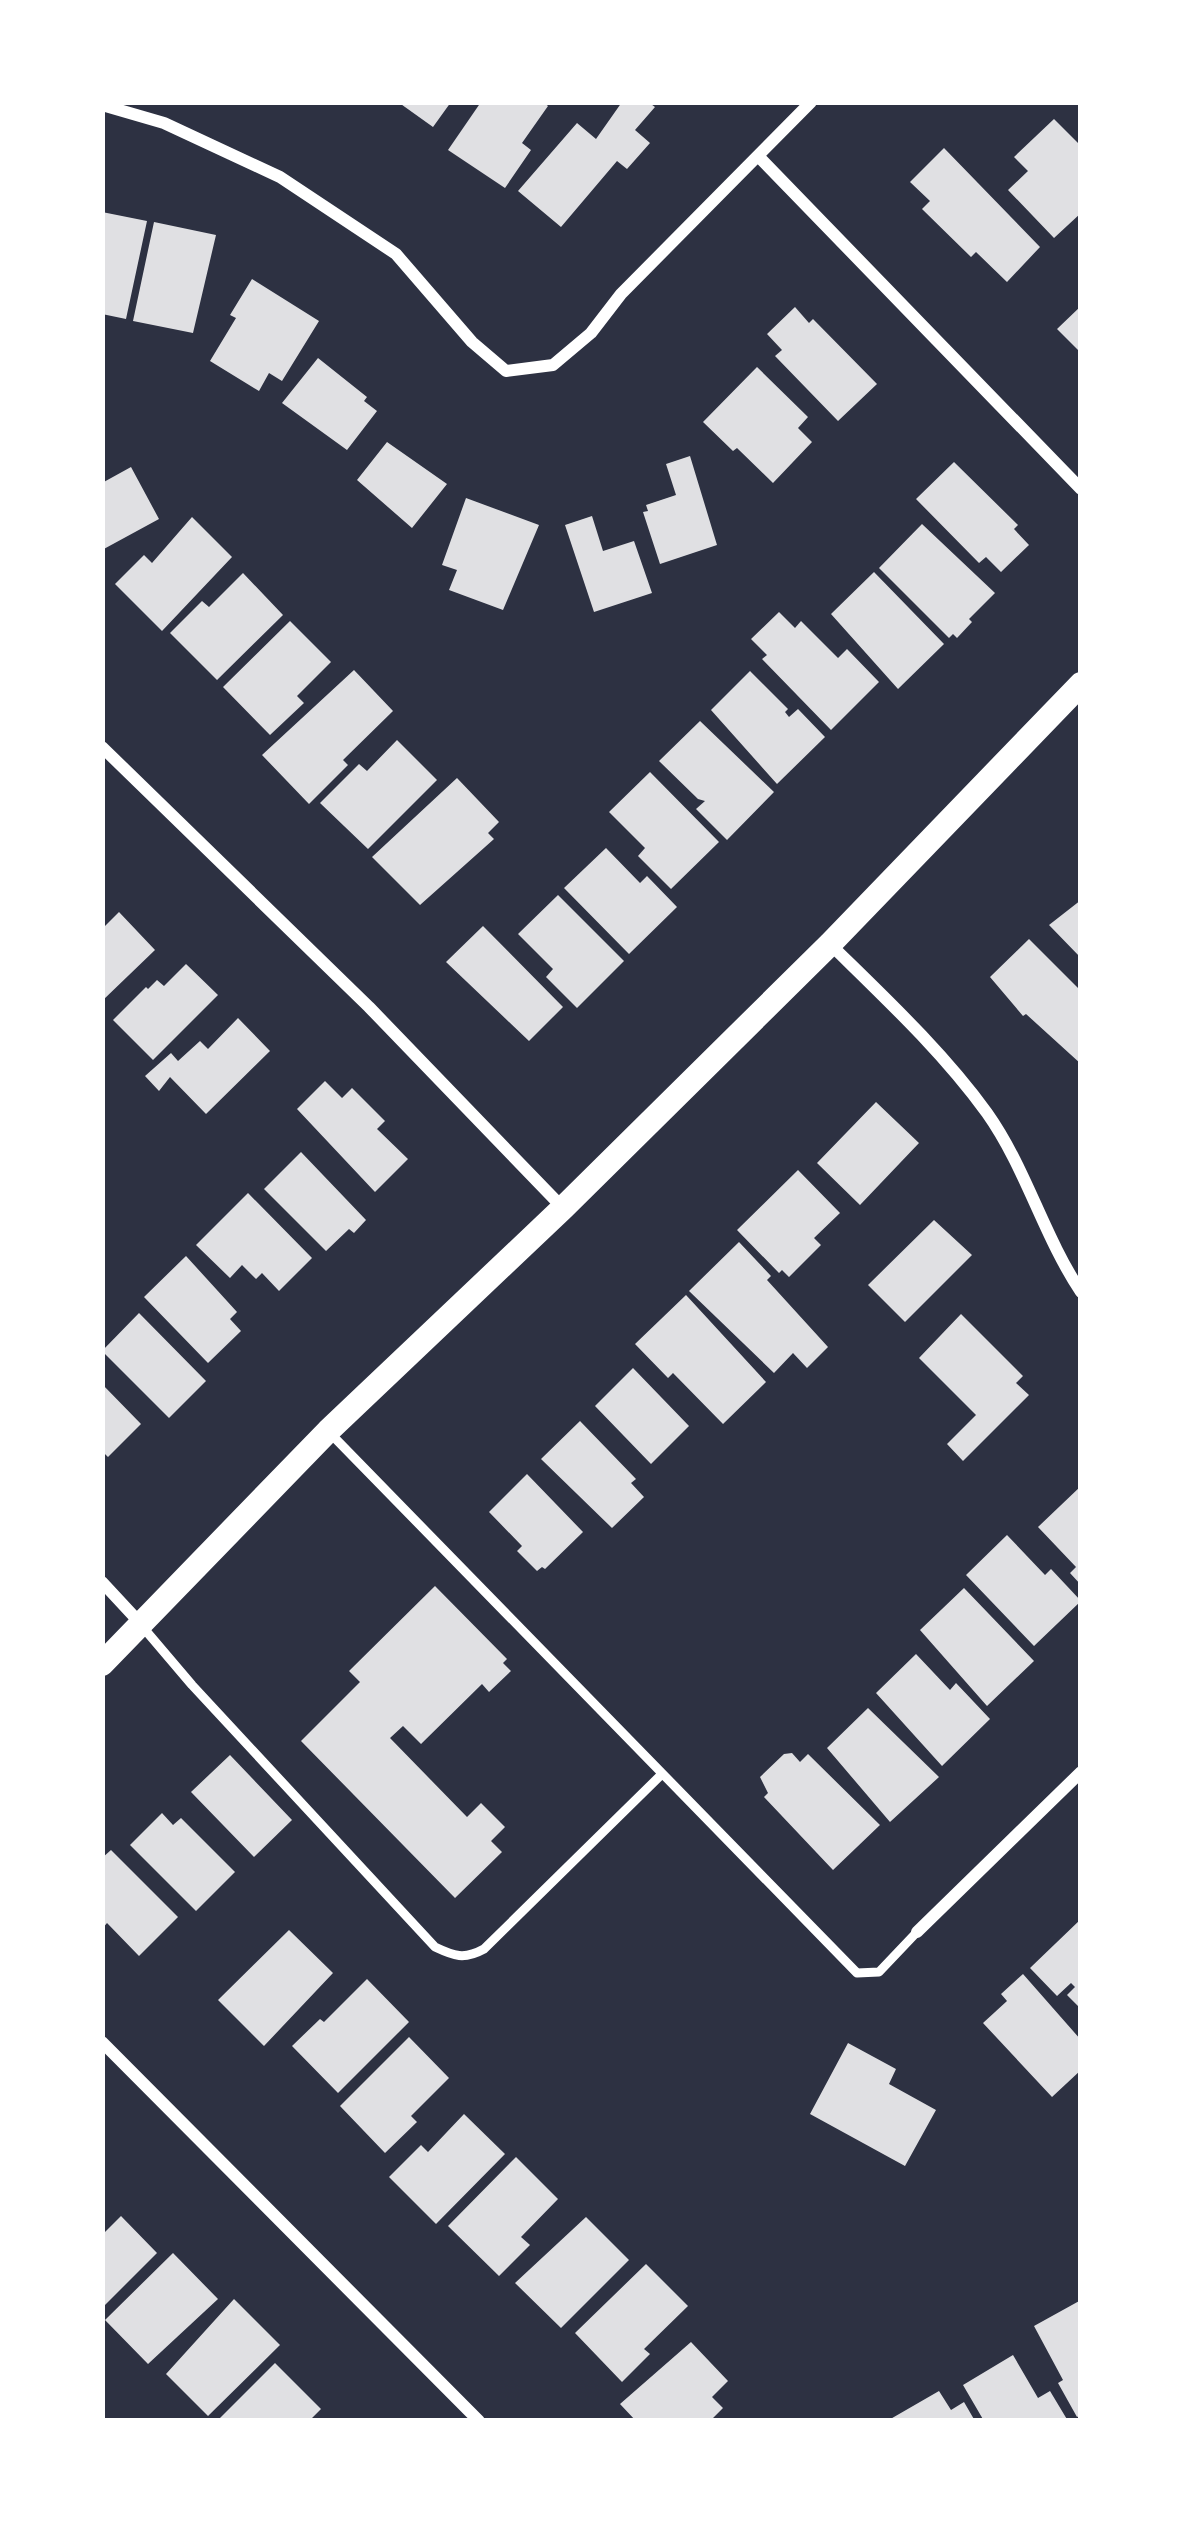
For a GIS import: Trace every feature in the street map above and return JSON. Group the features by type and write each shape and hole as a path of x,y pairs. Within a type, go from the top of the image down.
{"main road":[{"path":"102,1664 328,1431 830,944 1081,684"}],"street":[{"path":"102,105 164,123 280,177 396,254 472,342 506,371 553,365 591,334 621,294 811,102"},
{"path":"760,158 1081,489"},
{"path":"102,747 369,1006 563,1208"},
{"path":"830,944 916,1030 987,1114 1024,1177 1056,1254 1081,1292"},
{"path":"102,1582 141,1625"},
{"path":"917,1932 1081,1772"},
{"path":"102,2042 479,2421"}],"lane":[{"path":"328,1431 857,1973 878,1972 917,1932"},
{"path":"141,1625 435,1947 455,1956 470,1957 484,1949 662,1774"}],"building":[{"path":"398,102 451,102 433,127"},
{"path":"481,102 543,102 548,106 522,143 531,150 505,188 448,150"},
{"path":"622,102 648,102 655,107 635,130 650,143 627,169 617,161 561,227 518,191 577,123 596,139"},
{"path":"1054,119 1081,146 1081,213 1054,238 1008,190 1028,171 1014,157"},
{"path":"944,148 1040,247 1007,282 976,252 971,257 922,209 930,201 910,182"},
{"path":"102,212 147,221 126,319 102,314"},
{"path":"154,222 216,235 193,333 133,321"},
{"path":"252,279 319,321 282,381 269,373 259,391 210,361"},
{"path":"1081,306 1081,353 1057,329"},
{"path":"795,307 877,384 838,421 775,356 782,350 767,334"},
{"path":"318,358 367,397 364,401 377,411 347,450 282,403"},
{"path":"757,367 808,417 798,428 812,442 773,483 703,422"},
{"path":"387,442 447,484 412,528 357,480"},
{"path":"690,456 717,545 660,564 643,512 648,511 646,505 676,495 666,464"},
{"path":"954,462 1018,525 1014,529 1029,545 1001,572 986,557 979,563 916,499"},
{"path":"131,467 159,519 102,550 102,483"},
{"path":"466,498 539,525 503,610 449,590 457,570 442,565"},
{"path":"592,516 603,551 634,541 652,593 594,612 565,525"},
{"path":"192,517 232,557 162,631 115,584 144,555 152,563"},
{"path":"922,524 995,593 957,638 953,634 949,638 879,568"},
{"path":"874,572 944,644 898,689 831,614"},
{"path":"243,573 283,615 217,680 170,633 202,601 209,607"},
{"path":"779,612 795,628 801,621 838,658 847,649 879,682 831,730 762,659 767,655 751,639"},
{"path":"290,621 331,662 297,696 304,703 270,735 223,687"},
{"path":"354,670 393,711 343,760 348,765 309,804 262,755"},
{"path":"750,671 788,709 789,717 798,709 825,737 777,784 711,710"},
{"path":"700,721 774,792 727,840 696,809 705,801 659,761"},
{"path":"397,740 437,780 368,849 320,803 359,764 367,771"},
{"path":"650,772 719,842 671,889 638,856 645,848 609,812"},
{"path":"457,778 499,822 488,833 494,839 420,905 372,857"},
{"path":"606,848 640,883 647,876 677,907 629,954 564,888"},
{"path":"558,895 624,961 577,1008 546,977 553,969 518,934"},
{"path":"1081,900 1081,958 1049,925"},
{"path":"119,912 155,950 102,1001 102,929"},
{"path":"483,926 563,1007 529,1041 446,962"},
{"path":"1029,939 1081,991 1081,1064 1023,1016 990,977"},
{"path":"186,964 218,995 153,1060 113,1020 146,987 157,980 164,986"},
{"path":"238,1018 270,1051 206,1114 170,1077 159,1091 145,1076 171,1053 178,1061 200,1041 208,1049"},
{"path":"325,1081 342,1098 352,1088 385,1121 377,1129 408,1159 375,1192 297,1109"},
{"path":"876,1102 919,1143 860,1205 817,1163"},
{"path":"301,1152 366,1220 326,1251 264,1189"},
{"path":"798,1170 840,1213 814,1238 821,1245 789,1277 782,1270 779,1273 737,1230"},
{"path":"248,1193 312,1258 279,1291 262,1273 256,1279 242,1265 230,1278 196,1245"},
{"path":"934,1220 972,1255 905,1322 868,1285"},
{"path":"739,1242 828,1347 807,1368 793,1353 774,1373 689,1291"},
{"path":"186,1256 237,1312 230,1319 241,1331 208,1363 144,1297"},
{"path":"686,1295 766,1382 723,1424 673,1373 668,1378 635,1344"},
{"path":"139,1313 206,1381 169,1418 102,1351"},
{"path":"961,1314 1023,1376 1016,1383 1029,1395 963,1461 947,1444 976,1415 919,1358"},
{"path":"633,1368 689,1426 651,1464 595,1406"},
{"path":"102,1384 141,1424 108,1457 102,1451"},
{"path":"580,1421 636,1479 631,1483 644,1497 612,1528 541,1459"},
{"path":"527,1474 583,1532 545,1569 537,1571 517,1551 522,1546 489,1512"},
{"path":"1081,1486 1081,1585 1070,1573 1076,1567 1038,1527"},
{"path":"1007,1535 1045,1575 1051,1569 1081,1601 1034,1646 966,1575"},
{"path":"435,1586 507,1659 503,1663 511,1671 489,1692 482,1684 421,1744 403,1726 390,1738 467,1817 481,1803 505,1827 491,1841 502,1852 455,1898 301,1741 360,1682 349,1671"},
{"path":"964,1588 1034,1661 987,1706 920,1630"},
{"path":"916,1654 950,1690 956,1683 990,1719 942,1766 876,1693"},
{"path":"868,1708 939,1777 890,1822 827,1748"},
{"path":"792,1753 800,1762 808,1754 880,1825 833,1870 764,1797 768,1793 760,1777 784,1754"},
{"path":"230,1755 292,1820 254,1857 191,1792"},
{"path":"162,1813 173,1825 181,1818 235,1872 196,1911 130,1845"},
{"path":"111,1850 178,1917 139,1956 107,1923 102,1929 102,1858"},
{"path":"1081,1919 1081,2009 1067,1995 1075,1987 1071,1983 1057,1996 1030,1968"},
{"path":"289,1930 333,1973 264,2046 218,2000"},
{"path":"1023,1974 1081,2040 1081,2070 1052,2097 983,2023 1007,2001 1001,1994"},
{"path":"367,1979 409,2022 338,2093 292,2046"},
{"path":"409,2037 449,2078 411,2116 417,2122 385,2153 340,2106"},
{"path":"848,2043 896,2069 889,2084 936,2110 905,2166 810,2114"},
{"path":"464,2114 505,2154 436,2224 389,2177 421,2145 428,2152"},
{"path":"516,2157 558,2199 521,2237 530,2245 499,2276 448,2226"},
{"path":"121,2216 157,2253 102,2308 102,2235"},
{"path":"586,2217 629,2260 561,2328 515,2283"},
{"path":"173,2253 218,2299 148,2364 105,2320"},
{"path":"646,2264 688,2306 644,2349 650,2354 622,2382 575,2333"},
{"path":"234,2299 280,2345 208,2416 166,2374"},
{"path":"1081,2300 1081,2415 1077,2417 1034,2326"},
{"path":"691,2342 728,2381 712,2397 723,2408 710,2421 636,2421 620,2404"},
{"path":"1013,2355 1038,2398 1050,2391 1068,2421 984,2421 963,2385"},
{"path":"275,2363 321,2409 309,2421 217,2421"},
{"path":"939,2391 951,2410 964,2402 975,2421 887,2421"}]}
